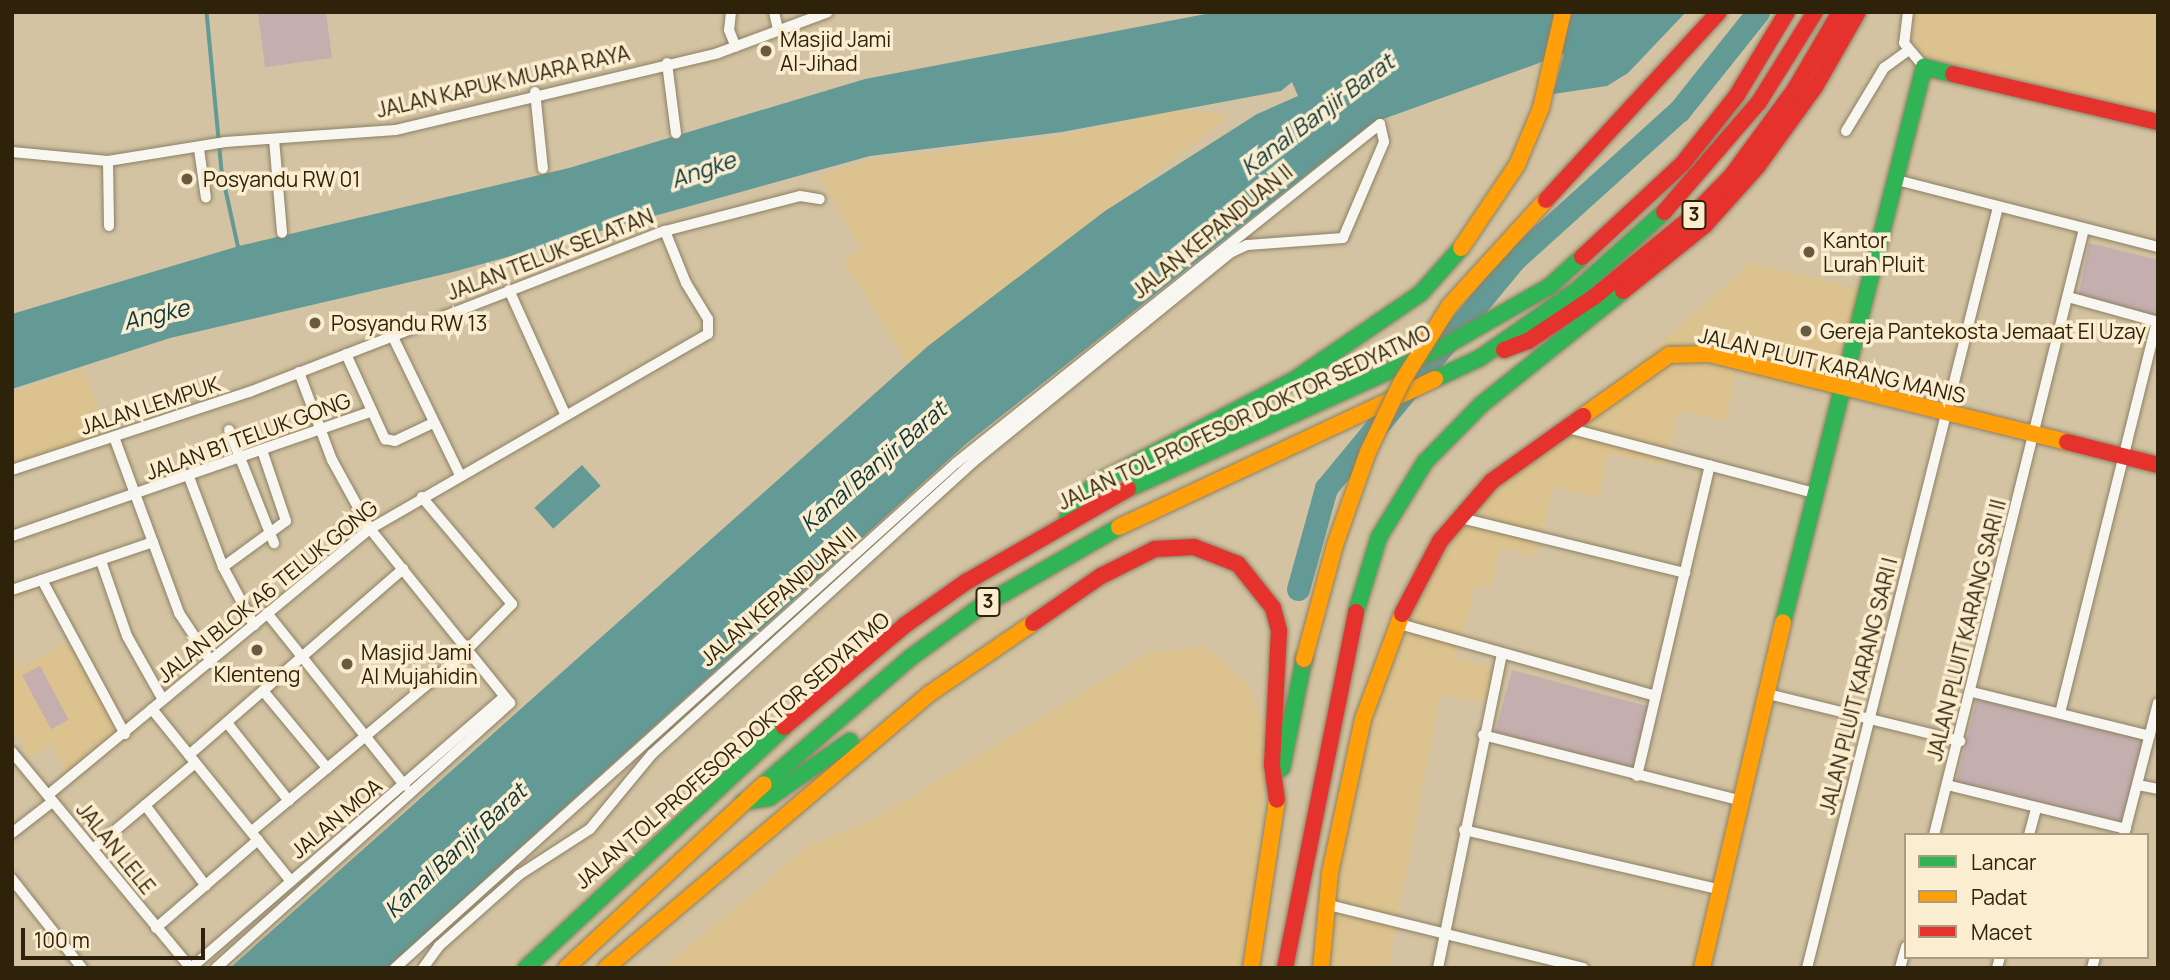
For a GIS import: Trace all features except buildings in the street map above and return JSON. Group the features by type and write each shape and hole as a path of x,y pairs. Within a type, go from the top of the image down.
{"main road":[{"path":"1068,520 1074,502 1099,482 1294,380 1421,293 1501,195 1541,108 1563,12"},
{"path":"1251,968 1277,800 1304,659 1335,545 1368,452 1401,383 1450,305 1719,12"},
{"name":"JALAN TOL PROFESOR DOKTOR SEDYATMO","path":"526,968 590,902 844,674 967,582 1068,520 1447,345 1550,286 1683,163 1737,95 1787,12"},
{"name":"3","path":"1488,352 1577,290 1669,210 1759,102 1815,12"},
{"name":"3","path":"566,968 743,802 910,658 1024,580 1158,507 1488,352 1542,332 1688,220 1732,176 1787,100 1840,12"},
{"path":"1286,968 1360,590 1379,537 1403,494 1426,461 1482,404 1705,225 1757,167 1815,87 1857,12"},
{"path":"1702,968 1839,386 1924,67 2158,122"},
{"name":"JALAN PLUIT KARANG MANIS","path":"1321,968 1325,904 1363,719 1396,623 1456,517 1492,481 1680,352 1839,386 2158,465"},
{"path":"743,802 769,799 994,637 1052,608 1155,549 1194,547 1238,564 1252,575 1273,608 1279,631 1272,765 1277,800"},
{"path":"606,968 868,741 1052,608"}],"street":[{"path":"732,12 729,30 736,47"},
{"path":"774,12 778,29"},
{"name":"JALAN KAPUK MUARA RAYA","path":"12,152 108,161 199,149 219,143 396,130 535,92 736,47 828,12"},
{"path":"1908,12 1903,30 1907,51 1924,67"},
{"path":"1846,131 1884,68 1907,51"},
{"path":"667,63 676,133"},
{"path":"535,92 543,169"},
{"name":"JALAN KEPANDUAN II","path":"395,968 956,463 1380,124 1384,142 1343,238 1247,245 1230,253 973,462 652,754 590,829 519,875 439,946 423,968"},
{"path":"274,139 282,233"},
{"path":"199,149 206,198"},
{"path":"108,161 109,226"},
{"path":"1894,179 2158,247"},
{"name":"JALAN TELUK SELATAN","path":"299,372 665,231 800,196 820,199"},
{"name":"JALAN PLUIT KARANG SARI I","path":"1807,968 1998,207"},
{"name":"JALAN PLUIT KARANG SARI II","path":"1935,833 1972,692 2084,229"},
{"name":"JALAN BLOK A6 TELUK GONG","path":"12,832 152,709 212,663 267,612 370,529 422,496 708,334 708,319 686,283 665,231"},
{"path":"509,290 565,414"},
{"path":"2060,713 2157,321 2068,297"},
{"path":"392,335 460,475"},
{"path":"346,354 372,411 390,442 433,424"},
{"path":"216,968 507,700 370,529 321,430 299,372"},
{"name":"JALAN LEMPUK","path":"12,470 299,372"},
{"name":"JALAN B1 TELUK GONG","path":"12,536 136,496 238,457 372,411"},
{"path":"1568,428 1814,493"},
{"path":"229,430 271,539"},
{"path":"114,437 179,613 212,663"},
{"path":"223,567 271,539 286,521 262,450"},
{"path":"1637,776 1710,465"},
{"path":"189,477 223,567 254,625"},
{"path":"156,929 206,886 289,801 468,648 512,604 422,496"},
{"path":"1456,517 1685,573"},
{"path":"12,590 153,542"},
{"path":"101,561 127,636 163,700"},
{"path":"93,849 145,806 228,724 403,569"},
{"path":"42,580 125,734"},
{"path":"267,612 368,734 405,786"},
{"path":"1396,623 1655,696"},
{"path":"1438,968 1483,735 1502,654"},
{"path":"264,692 327,768"},
{"path":"1972,692 2150,736"},
{"path":"1768,694 1959,741"},
{"name":"JALAN MOA","path":"191,968 507,700"},
{"path":"1947,785 2125,832 2158,703"},
{"path":"152,709 291,881"},
{"path":"228,724 289,801"},
{"path":"1483,735 1742,801"},
{"name":"JALAN LELE","path":"12,752 191,968"},
{"path":"2138,785 2158,789"},
{"path":"145,806 206,886"},
{"path":"2030,833 2036,808"},
{"path":"1464,830 1721,890"},
{"path":"12,879 79,967"},
{"path":"1325,904 1583,968"}],"shaded area":[{"path":"258,12 326,12 332,58 265,67"},
{"path":"1913,12 2158,12 2158,113 1920,55 1909,28"},
{"path":"1176,110 1231,115 908,364 843,260 861,248 818,176 870,160 1050,138"},
{"path":"2089,243 2158,260 2158,321 2077,302"},
{"path":"1751,263 1864,290 1836,395 1735,375 1726,422 1678,410 1665,465 1608,454 1599,497 1554,487 1536,557 1500,547 1491,588 1476,585 1456,658 1500,669 1491,703 1440,695 1388,968 1329,968 1331,909 1382,668 1459,520"},
{"path":"84,369 110,441 12,474 12,393"},
{"path":"67,642 124,744 69,777 51,745 30,757 12,725 12,659 21,668"},
{"path":"1205,646 1250,685 1268,744 1255,889 1240,968 663,968 808,846 875,818 1148,653"},
{"path":"40,666 69,720 51,729 22,675"},
{"path":"1512,670 1649,707 1632,772 1494,736"},
{"path":"1977,698 2144,740 2123,825 1956,783"}],"water":[{"path":"1216,12 1686,12 1628,73 1607,86 1553,94 1564,54 1372,123 967,443 387,968 230,968 928,346 1105,211 1257,114 1298,96 1292,82 1281,91 1062,132 870,156 453,272 170,338 12,389 12,314 239,246 569,168 865,79"},
{"path":"582,465 601,486 553,529 534,508"}],"waterway":[{"path":"207,12 222,172 239,249"},
{"path":"1298,589 1326,488 1515,259 1679,111 1758,12"}],"traffic: fast":[{"path":"1783,622 1924,67 1953,74"},
{"path":"1435,379 1480,358 1577,290 1664,212"},
{"path":"1067,520 1074,502 1099,482 1294,380 1421,293 1461,248"},
{"path":"1128,489 1447,345 1550,286 1582,257"},
{"path":"1356,612 1379,537 1425,462 1482,404 1623,291"},
{"path":"764,784 910,658 980,607 1119,527"},
{"path":"1282,768 1304,659"},
{"path":"526,968 784,727"},
{"path":"743,802 769,798 850,741"}],"traffic: slow":[{"path":"1461,248 1517,165 1541,108 1563,12"},
{"path":"1304,659 1335,545 1368,452 1401,383 1450,305 1546,200"},
{"path":"1583,416 1669,355 1709,354 2067,442"},
{"path":"1119,527 1435,379"},
{"path":"1321,968 1330,873 1363,719 1402,614"},
{"path":"1702,968 1783,622"},
{"path":"606,968 929,694 1033,623"},
{"path":"566,968 764,784"},
{"path":"1251,968 1277,800"}],"traffic: jam":[{"path":"1546,200 1719,12"},
{"path":"1582,257 1683,163 1737,95 1787,12"},
{"path":"1664,212 1759,102 1815,12"},
{"path":"1504,350 1528,341 1594,297 1688,220 1732,175 1795,89 1840,12"},
{"path":"1623,291 1705,225 1757,167 1815,87 1858,12"},
{"path":"1953,74 2158,122"},
{"path":"1402,614 1440,541 1492,481 1583,416"},
{"path":"2067,442 2158,465"},
{"path":"784,727 905,625 966,582 1128,489"},
{"path":"1033,623 1101,576 1155,549 1194,547 1238,564 1273,608 1279,631 1272,765 1277,800"},
{"path":"1285,968 1356,612"}],"place":[{"name":"Masjid Jami Al-Jihad","path":"766,51"},
{"name":"Posyandu RW 01","path":"187,179"},
{"name":"Kantor Lurah Pluit","path":"1809,252"},
{"name":"Posyandu RW 13","path":"315,323"},
{"name":"Gereja Pantekosta Jemaat El Uzay","path":"1806,331"},
{"name":"Klenteng","path":"257,650"},
{"name":"Masjid Jami Al Mujahidin","path":"347,664"}],"water label":[{"name":"Kanal Banjir Barat","path":"1317,114"},
{"name":"Angke","path":"703,169"},
{"name":"Angke","path":"156,314"},
{"name":"Kanal Banjir Barat","path":"873,466"},
{"name":"Kanal Banjir Barat","path":"455,850"}]}
